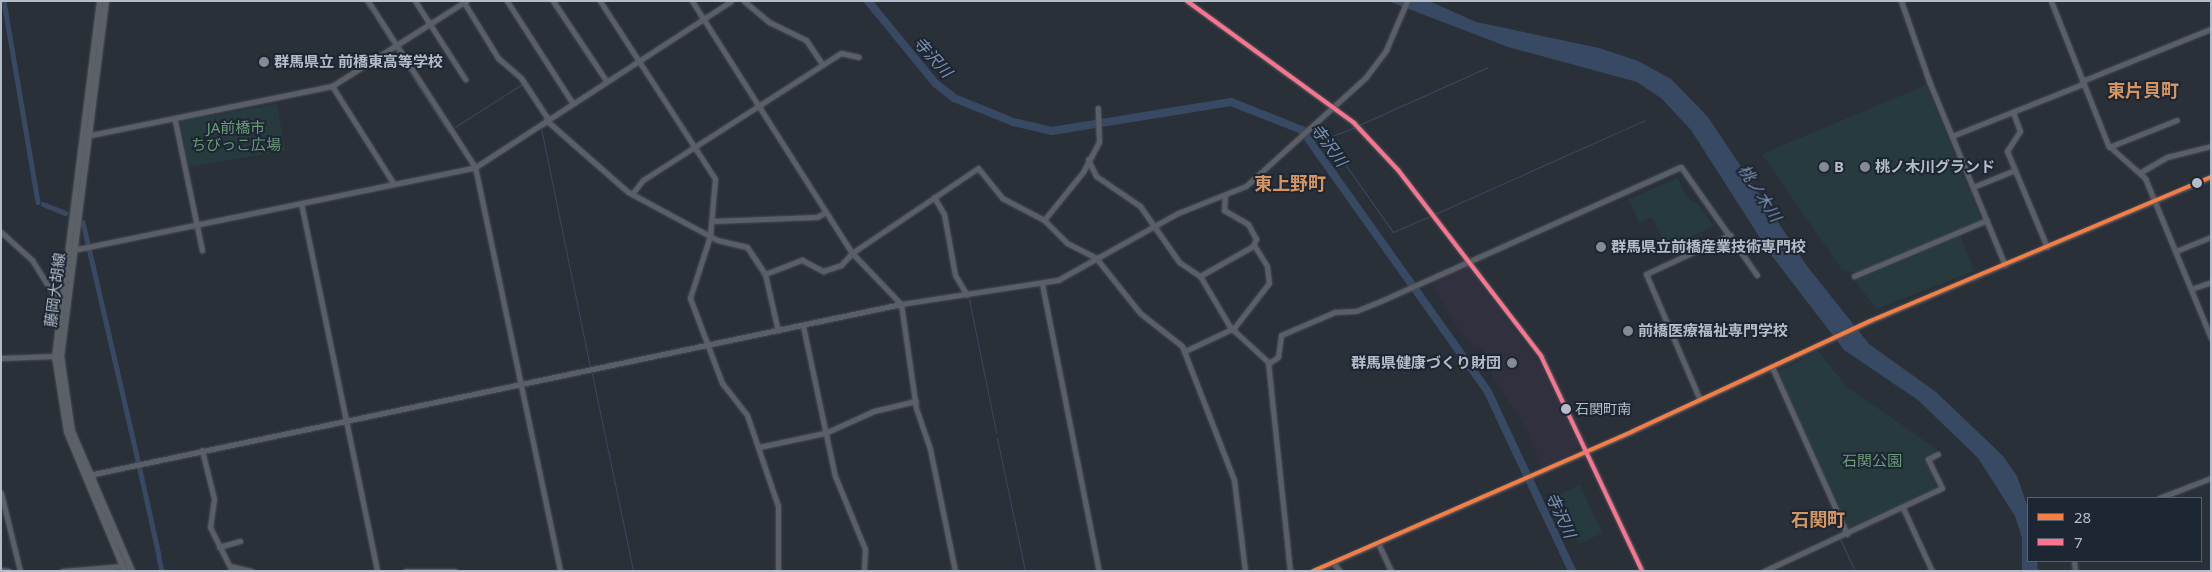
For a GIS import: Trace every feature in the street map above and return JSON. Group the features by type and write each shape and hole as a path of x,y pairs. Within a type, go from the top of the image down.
{"main road":[{"name":"藤岡大胡線","path":"100,1 73,250 62,327 62,375 70,422 87,476 132,571"},
{"name":"藤岡大胡線","path":"106,1 59,294 55,356 63,417 125,568"}],"street":[{"path":"368,1 475,167 560,571"},
{"path":"415,1 465,79"},
{"path":"506,1 573,104"},
{"path":"553,1 607,82"},
{"path":"600,1 715,179 710,236 690,298 722,383 748,414 759,448 779,512 778,571"},
{"path":"692,1 852,253 901,304 916,401 955,571"},
{"path":"73,250 475,167 732,1"},
{"path":"744,1 769,22 806,40 823,65"},
{"path":"1187,1 1336,109 1380,148 1541,356 1588,450 1642,571"},
{"path":"87,476 202,450 901,304 1042,284 1098,260 1156,227 1246,186 1336,109 1380,61 1407,1"},
{"path":"1901,1 1952,136 2005,265"},
{"path":"2051,1 2109,147 2140,172 2155,202 2210,335"},
{"path":"85,136 175,121 332,86 464,2 498,58 521,78 547,119 632,194 710,236 747,247 765,274 778,331"},
{"path":"1952,136 2210,30 2211,36"},
{"path":"632,194 643,180 844,52 859,58"},
{"path":"332,86 394,184"},
{"path":"1044,220 1083,172 1101,136 1099,111"},
{"path":"2013,112 2020,131 2007,150 2047,247"},
{"path":"2109,147 2177,120"},
{"path":"175,121 202,250"},
{"path":"2140,172 2167,157 2211,146"},
{"path":"1088,159 1096,176 1133,199 1156,227 1178,262 1200,276 1234,328 1269,363 1290,571"},
{"path":"765,274 802,260 823,272 841,265 852,253 978,168 1002,198 1044,220 1067,243 1098,260 1140,313 1185,351 1234,480 1246,571"},
{"path":"1269,363 1278,357 1281,335 1402,291 1681,168 1757,275"},
{"path":"1973,187 2015,170"},
{"path":"1313,571 1334,564 1536,474 1772,368 1866,323 2211,177"},
{"path":"1200,276 1254,244 1256,239 1248,224 1224,210 1225,196"},
{"path":"934,197 944,214 955,275 967,295"},
{"path":"301,203 347,421 376,571"},
{"path":"712,221 816,217 826,212"},
{"path":"1854,276 1987,220"},
{"path":"1,232 32,260 52,292 59,294"},
{"path":"1700,400 1646,274 1730,235"},
{"path":"2176,251 2211,237"},
{"path":"1185,351 1234,328 1269,283 1267,266 1254,244"},
{"path":"2191,290 2211,282"},
{"path":"1042,284 1099,571"},
{"path":"803,326 825,433 839,488 865,549 864,571"},
{"path":"1,358 55,356"},
{"path":"1772,368 1847,534"},
{"path":"1785,397 1792,394"},
{"path":"759,448 825,433 874,411 916,401"},
{"path":"202,450 214,499 210,526 231,568 251,571"},
{"path":"1764,571 1776,568 1942,488 1928,459 1938,454"},
{"path":"2162,497 2211,478"},
{"path":"1,493 20,571"},
{"path":"1903,508 1932,571"},
{"path":"219,547 240,542"},
{"path":"1378,543 1391,571"},
{"path":"1334,564 1340,571"},
{"path":"62,571 125,568"},
{"path":"1,570 9,571"},
{"path":"405,571 453,570"}],"shaded area":[{"name":"群馬県健康づくり財団","path":"1468,265 1542,367 1578,443 1577,453 1542,468 1528,432 1481,358 1485,354 1481,347 1475,350 1454,323 1431,282"}],"green space":[{"name":"桃ノ木川グランド","path":"1926,85 1982,221 1859,273 1842,270 1762,154"},
{"name":"JA前橋市 ちびっこ広場","path":"277,104 285,150 189,167 180,121"},
{"path":"1678,178 1686,196 1700,206 1713,226 1667,249 1652,217 1639,222 1629,199"},
{"path":"1960,236 1974,271 1876,309 1855,281"},
{"name":"石関公園","path":"1818,351 1847,387 1938,450 1925,457 1937,488 1848,528 1777,372"},
{"path":"1580,485 1602,533 1579,544 1556,496"}],"water":[{"path":"1388,1 1429,1 1476,22 1599,48 1638,61 1671,79 1708,117 1807,266 1869,344 1936,392 2003,456 2017,476 2027,505 2027,562 2037,562 2038,571 2022,571 2022,538 2015,516 1978,458 1918,400 1844,350 1769,252 1691,130 1662,99 1637,82 1508,47"}],"waterway":[{"path":"4,1 38,202"},
{"path":"364,1 369,9"},
{"name":"寺沢川","path":"868,1 935,83 954,98 1013,122 1052,131 1231,102 1302,130 1487,390 1572,571"},
{"path":"376,19 391,43"},
{"path":"395,50 448,132"},
{"path":"1359,125 1488,67"},
{"path":"455,127 522,84 544,117"},
{"path":"1435,214 1645,120"},
{"path":"548,124 541,128 590,366"},
{"path":"1327,138 1355,127"},
{"path":"1321,130 1393,232 1430,216"},
{"path":"558,134 624,192"},
{"path":"43,204 65,213"},
{"path":"83,222 138,461"},
{"path":"725,244 746,250 763,277"},
{"path":"969,299 996,432"},
{"path":"771,313 775,327"},
{"path":"779,327 836,315"},
{"path":"592,374 633,571"},
{"path":"997,438 1025,571"},
{"path":"139,465 159,555"},
{"path":"1840,539 1855,571"},
{"path":"159,558 162,571"}],"transit line":[{"name":"7","path":"1187,1 1354,123 1398,170 1541,356 1642,571"},
{"name":"28","path":"1313,571 1633,431 1870,321 2211,177"}],"place":[{"name":"群馬県立 前橋東高等学校","path":"264,62"},
{"name":"B","path":"1824,167"},
{"name":"桃ノ木川グランド","path":"1865,167"},
{"name":"群馬県立前橋産業技術専門校","path":"1601,247"},
{"name":"前橋医療福祉専門学校","path":"1628,331"},
{"name":"群馬県健康づくり財団","path":"1512,363"},
{"name":"石関町南","path":"1566,409"}],"district":[{"name":"東片貝町","path":"2143,90"},
{"name":"東上野町","path":"1290,183"},
{"name":"石関町","path":"1818,519"}],"water label":[{"name":"桃ノ木川","path":"1760,193"}]}
